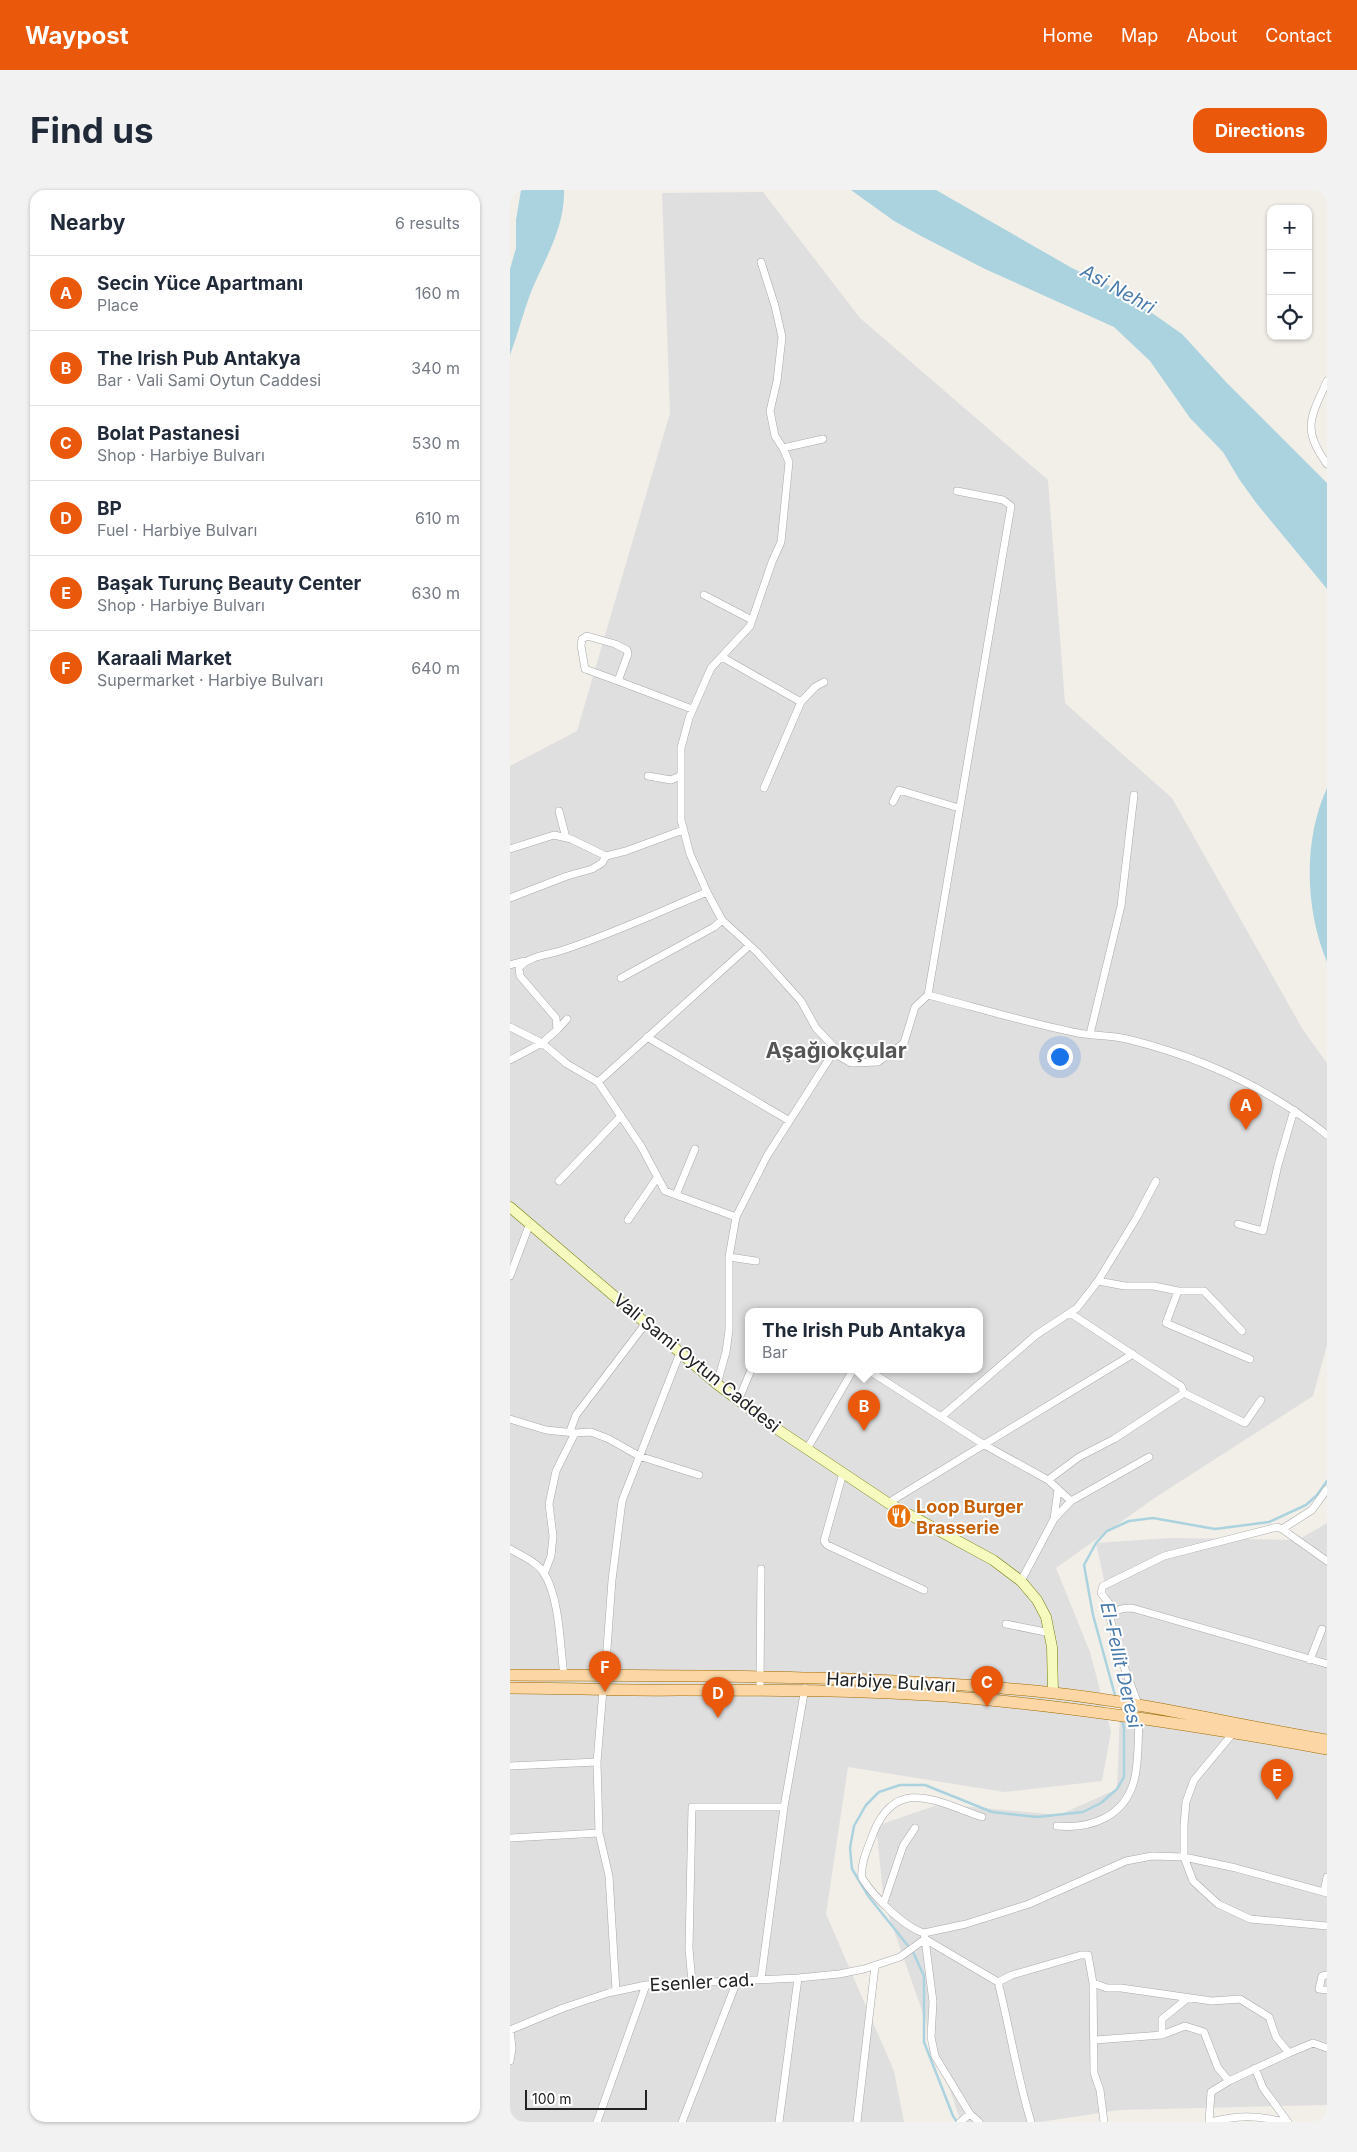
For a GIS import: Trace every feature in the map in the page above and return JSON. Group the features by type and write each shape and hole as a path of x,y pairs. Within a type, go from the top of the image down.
{"main road":[{"name":"Harbiye Bulvarı","path":"510,1675 761,1676 933,1683 1053,1693 1138,1704 1327,1740"},
{"name":"Harbiye Bulvarı","path":"510,1688 805,1690 980,1699 1234,1732 1327,1749"}],"street":[{"path":"717,1384 726,1352 729,1330 729,1257 736,1217 766,1156 832,1052 833,1046 816,1028 801,1001 757,952 722,920 706,892 690,854 681,820 681,748 692,709 711,668 750,626 772,562 781,542 789,462 784,448 775,436 770,411 777,381 782,337 775,306 761,262"},
{"path":"1327,381 1315,408 1310,427 1311,440 1327,464"},
{"path":"784,448 823,439"},
{"path":"832,1052 851,1063 878,1062 904,1043 915,1007 928,995 1011,506 1003,500 957,491"},
{"path":"704,595 752,620"},
{"path":"618,681 628,654 627,650 592,636 582,639 581,646 585,669 692,709"},
{"path":"722,657 801,702"},
{"path":"764,788 801,702 824,682"},
{"path":"648,776 670,780 680,776"},
{"path":"893,802 899,790 959,808"},
{"path":"1090,1034 1121,906 1134,795"},
{"path":"559,812 566,838"},
{"path":"510,849 554,835 566,838 606,856 626,851 684,830"},
{"path":"510,898 567,876 592,869 602,863 606,856"},
{"path":"510,965 561,950 596,937 706,892"},
{"path":"621,978 714,927 722,920"},
{"path":"598,1082 749,946"},
{"path":"524,961 519,968 520,976 543,997 556,1018 556,1030"},
{"path":"928,995 1080,1033 1126,1039 1188,1058 1226,1072 1294,1110 1327,1136"},
{"path":"510,1060 542,1043 567,1019"},
{"path":"510,1027 542,1043 567,1064 598,1082 641,1146 665,1191 736,1217"},
{"path":"647,1037 788,1120"},
{"path":"1238,1224 1263,1231 1278,1165 1294,1110"},
{"path":"559,1181 621,1116"},
{"path":"676,1195 695,1149"},
{"path":"628,1220 657,1178"},
{"path":"941,1417 1036,1335 1076,1308 1098,1281 1138,1217 1156,1181"},
{"name":"Vali Sami Oytun Caddesi","path":"510,1207 738,1401 888,1503 993,1560 1021,1581 1042,1608 1050,1632 1053,1693"},
{"path":"510,1276 530,1223"},
{"path":"729,1257 756,1261"},
{"path":"1098,1281 1124,1286 1154,1286 1178,1291 1204,1291 1242,1331"},
{"path":"1178,1291 1166,1322 1250,1359"},
{"path":"1070,1313 1176,1382 1181,1386 1184,1393 1246,1423 1261,1400"},
{"path":"544,1574 551,1556 553,1536 549,1504 554,1480 572,1432 576,1415 646,1323"},
{"path":"605,1676 612,1580 622,1501 680,1352"},
{"path":"888,1503 1133,1354"},
{"path":"738,1401 749,1373"},
{"path":"807,1449 851,1373"},
{"path":"873,1373 983,1444 1048,1480 1071,1501"},
{"path":"1048,1480 1079,1456 1114,1439 1184,1393"},
{"path":"510,1419 546,1430 591,1432 609,1439 639,1456 699,1475"},
{"path":"1021,1581 1054,1519 1071,1501 1149,1457"},
{"path":"843,1473 824,1541 827,1546 924,1590"},
{"path":"1054,1519 1058,1489"},
{"path":"1282,1529 1312,1510 1327,1489"},
{"path":"1115,1611 1101,1593 1104,1586 1143,1565 1184,1549 1277,1527 1327,1561"},
{"path":"510,1549 535,1564 544,1574 554,1600 564,1676"},
{"path":"760,1689 762,1569"},
{"path":"1138,1704 1122,1661 1110,1618 1120,1608 1132,1608 1327,1664"},
{"path":"1006,1624 1050,1632"},
{"path":"1310,1660 1322,1628"},
{"path":"761,1979 784,1807 807,1678"},
{"path":"603,1690 597,1762 599,1833 609,1876 616,1991"},
{"path":"1057,1826 1074,1828 1089,1826 1114,1812 1122,1804 1134,1781 1139,1719"},
{"path":"1234,1732 1194,1780 1186,1802 1184,1857 1193,1881 1226,1908 1250,1919 1327,1926"},
{"path":"510,1766 597,1762"},
{"path":"982,1817 917,1797 903,1798 895,1802 881,1816 876,1826 861,1871 862,1878 902,1920 915,1930 998,1982 1030,2122"},
{"path":"692,1983 689,1948 692,1807 784,1807"},
{"path":"884,1902 903,1846 915,1828"},
{"path":"510,1838 599,1833"},
{"path":"925,1936 1029,1904 1126,1861 1152,1856 1184,1857 1236,1868 1326,1892 1327,1877"},
{"path":"925,1936 933,2002 931,2036 935,2056 970,2114 979,2122"},
{"name":"Esenler cad.","path":"510,2031 563,2008 616,1991 646,1985 798,1978 840,1974 875,1966 900,1957 925,1936"},
{"path":"998,1982 1029,1970 1080,1955 1088,1955 1093,1984 1094,2073 1100,2090 1104,2122"},
{"path":"857,2122 875,1966"},
{"path":"1327,1975 1322,1976 1319,1989 1327,1990"},
{"path":"779,2122 798,1978"},
{"path":"682,2122 738,1981"},
{"path":"1093,1984 1107,1988 1121,1988 1212,2001 1240,1999 1269,2018 1276,2037 1289,2053"},
{"path":"597,2122 646,1985"},
{"path":"1162,2035 1162,2019 1188,1998"},
{"path":"1095,2040 1162,2035 1185,2026 1204,2032 1218,2068 1229,2081"},
{"path":"510,2031 512,2048 510,2061"},
{"path":"1285,2122 1258,2116 1233,2117 1210,2122 1211,2092 1255,2068 1314,2043 1327,2048"},
{"path":"1255,2068 1263,2088 1288,2122"},
{"path":"961,2121 970,2114"}],"shaded area":[{"path":"763,192 860,318 1048,480 1065,703 1172,798 1303,1030 1327,1063 1327,1345 1313,1396 1156,1497 1056,1568 1090,1652 1111,1732 1102,1781 1004,1792 848,1767 826,1914 894,2071 904,2122 510,2122 510,766 577,731 670,413 662,193"},
{"path":"1327,1523 1327,2105 1119,2110 1040,2122 961,2122 884,1902 876,1826 940,1804 1059,1815 1117,1789 1122,1661 1096,1543 1169,1538 1298,1540"}],"water":[{"path":"521,190 564,190 558,230 531,292 510,355 510,269 516,248 516,220"},
{"path":"851,190 936,190 1072,268 1122,292 1182,334 1226,382 1327,483 1327,589 1257,504 1223,452 1190,418 1150,361 1114,327 985,269 921,236 894,221"},
{"path":"1327,788 1327,962 1314,920 1310,875 1314,830 1319,808"}],"waterway":[{"name":"El-Fellit Deresi","path":"1116,1699 1093,1615 1084,1565 1096,1543 1107,1531 1129,1521 1153,1518 1215,1529 1269,1522 1306,1505 1317,1495 1327,1481"},
{"name":"El-Fellit Deresi","path":"957,2122 924,2042 924,1976 913,1952 869,1897 852,1869 850,1848 854,1826 866,1805 879,1792 900,1785 925,1785 992,1812 1037,1817 1083,1812 1101,1803 1117,1789 1124,1777 1124,1727 1121,1719"}],"place":[{"name":"Secin Yüce Apartmanı","path":"1246,1130"},
{"name":"The Irish Pub Antakya","path":"864,1431"},
{"name":"Loop Burger Brasserie","path":"899,1516"},
{"name":"Karaali Market","path":"605,1692"},
{"name":"Bolat Pastanesi","path":"987,1707"},
{"name":"BP","path":"718,1718"},
{"name":"Başak Turunç Beauty Center","path":"1277,1800"}],"district":[{"name":"Aşağıokçular","path":"836,1050"}],"water label":[{"name":"Asi Nehri","path":"1118,289"}]}
